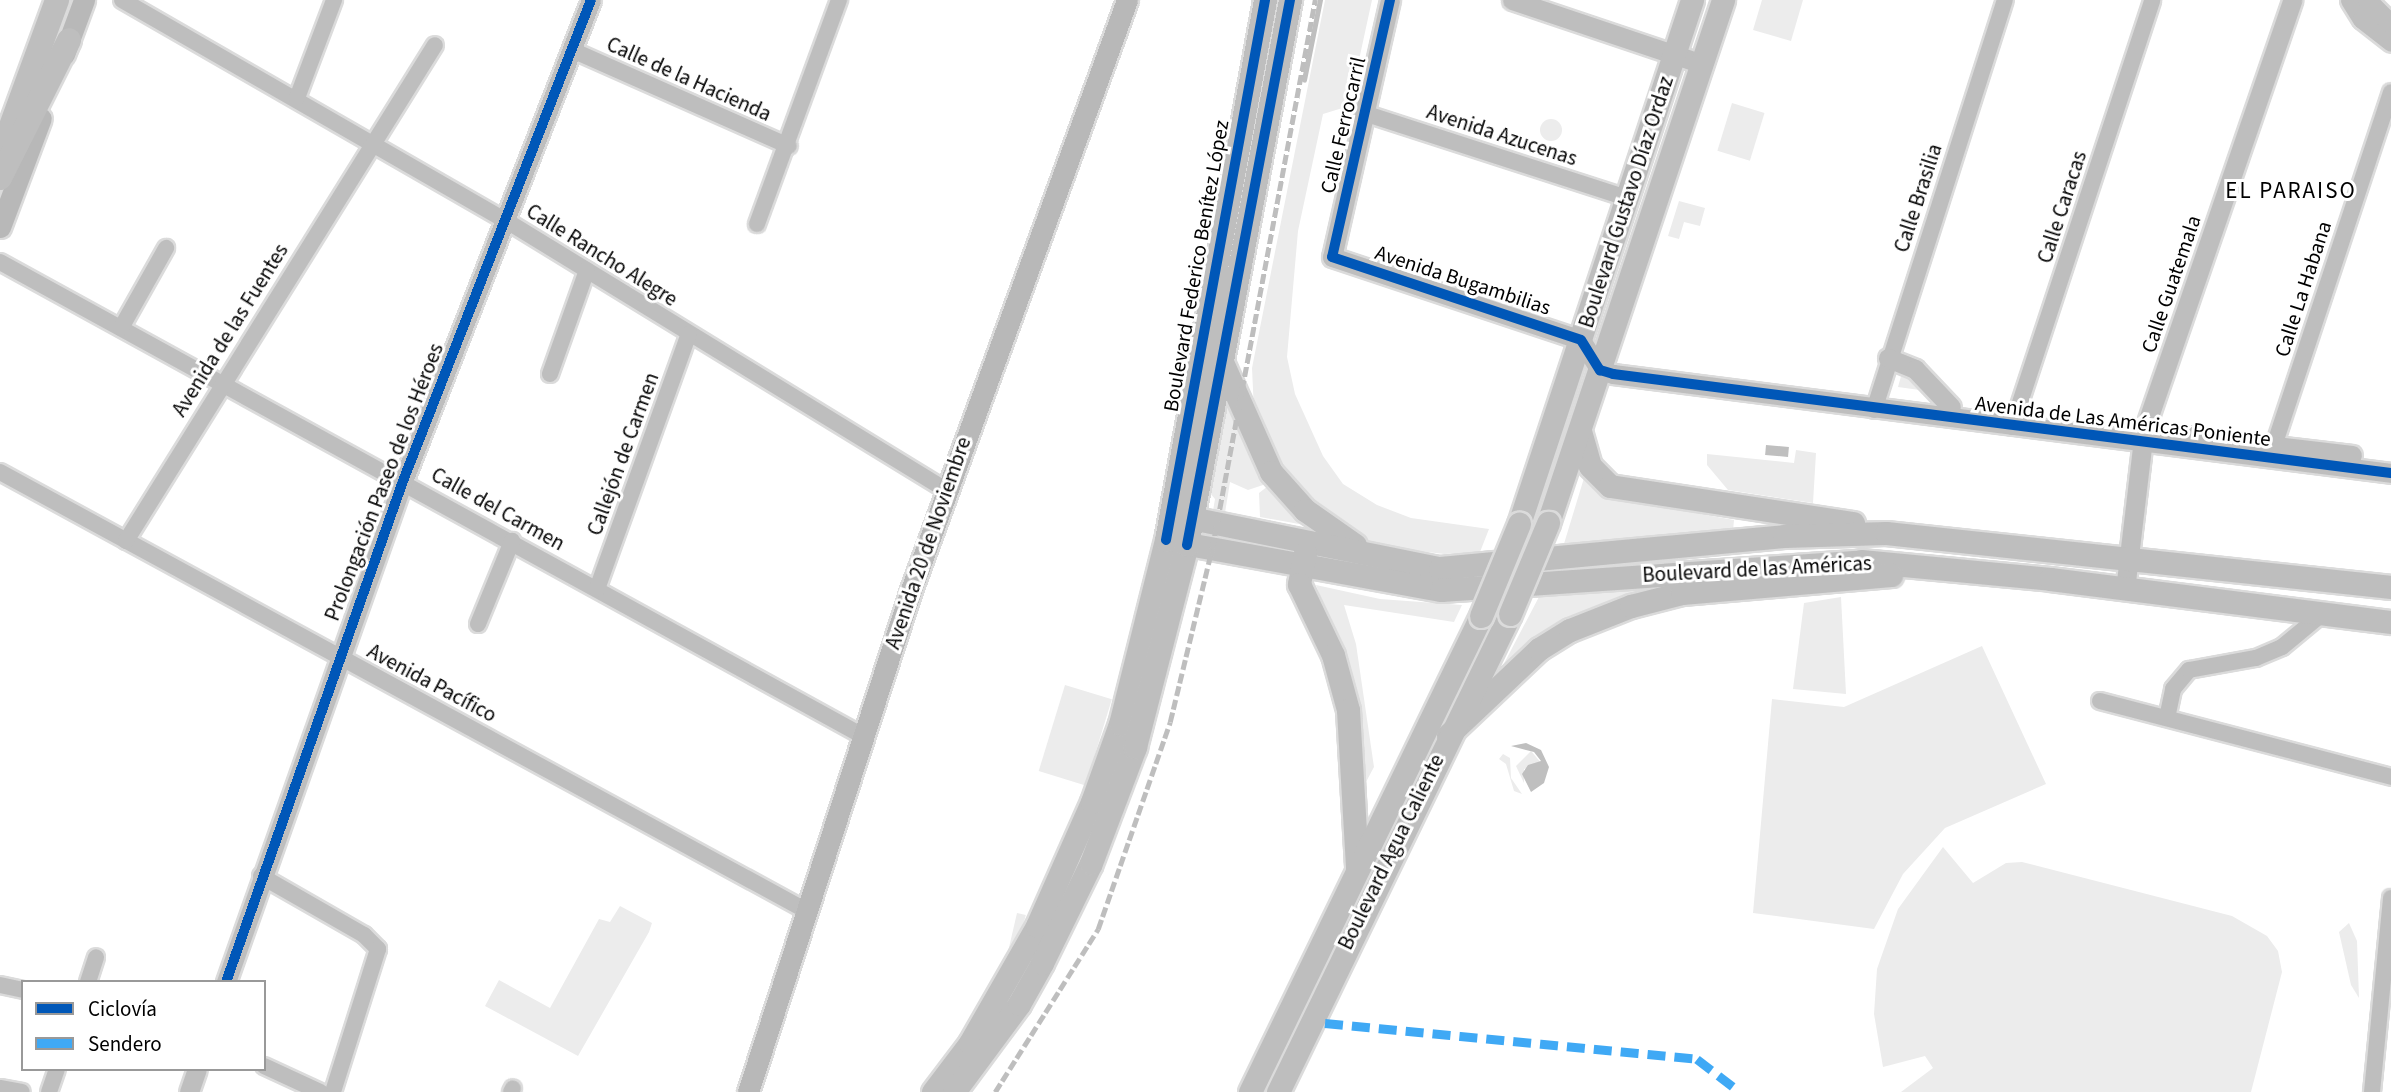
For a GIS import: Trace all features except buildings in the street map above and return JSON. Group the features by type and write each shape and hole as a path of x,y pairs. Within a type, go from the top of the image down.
{"highway":[{"path":"0,156 57,0"},
{"path":"0,178 69,40"}],"main road":[{"path":"0,227 84,0"},
{"name":"Avenida 20 de Noviembre","path":"748,1092 946,490 1068,182 1127,0"},
{"name":"Boulevard Federico Benítez López","path":"954,1092 1019,1004 1066,918 1114,807 1157,674 1265,0"},
{"name":"Boulevard Federico Benítez López","path":"1182,516 1222,362 1290,0"},
{"name":"Boulevard Gustavo Díaz Ordaz","path":"1481,616 1519,524 1692,0"},
{"name":"Boulevard Gustavo Díaz Ordaz","path":"1548,523 1723,0"},
{"path":"1222,362 1275,477 1305,510 1373,556"},
{"path":"1580,431 1590,466 1610,486 1922,535"},
{"path":"1448,735 1522,662 1570,630 1660,597 1747,578 1751,520 1745,508"},
{"name":"Boulevard de las Américas","path":"1182,516 1373,556 1451,568 1796,536 1922,535 2391,587"},
{"name":"Boulevard Agua Caliente","path":"1278,1092 1448,735 1510,614 1548,523"},
{"name":"Boulevard Federico Benítez López","path":"933,1092 970,1043 1007,980 1094,796 1120,724 1177,542"},
{"name":"Boulevard de las Américas","path":"1177,542 1441,590 1747,578 1861,561 1968,570 2385,623"},
{"path":"1322,544 1306,551 1299,565 1299,584 1333,655 1348,710 1357,871"},
{"name":"Boulevard Agua Caliente","path":"1250,1092 1481,616"},
{"path":"915,1092 1007,980"},
{"path":"970,1092 1002,1049 1019,1004"}],"street":[{"name":"Calle Rancho Alegre","path":"122,0 298,98 505,220 946,490"},
{"path":"298,98 334,0"},
{"name":"Prolongación Paseo de los Héroes","path":"227,980 261,876 404,481 591,0"},
{"path":"757,224 789,146 839,0"},
{"name":"Calle Ferrocarril","path":"1332,257 1390,0"},
{"path":"1512,0 1702,64"},
{"name":"Calle Brasilia","path":"1875,404 2005,0"},
{"name":"Calle Caracas","path":"2014,421 2152,0"},
{"name":"Calle Guatemala","path":"2125,590 2143,437 2292,0"},
{"path":"2350,0 2361,19 2391,42"},
{"path":"2367,0 2391,24"},
{"name":"Avenida de las Fuentes","path":"126,541 221,383 435,45"},
{"name":"Calle de la Hacienda","path":"572,50 789,146"},
{"name":"Calle La Habana","path":"2271,453 2391,92"},
{"name":"Avenida Azucenas","path":"1364,113 1627,198"},
{"path":"121,328 166,248"},
{"name":"Avenida Bugambilias","path":"1332,257 1581,340"},
{"name":"Calle del Carmen","path":"0,262 404,481 863,736"},
{"path":"550,374 587,271"},
{"name":"Callejón de Carmen","path":"597,589 689,334"},
{"path":"1581,340 1600,370"},
{"path":"1888,358 1915,369 1951,407"},
{"name":"Avenida de Las Américas Poniente","path":"1600,370 2271,453 2391,472"},
{"name":"Avenida de Las Américas Poniente","path":"1875,404 1951,407 2014,421"},
{"name":"Avenida de Las Américas Poniente","path":"2271,453 2391,459"},
{"name":"Avenida Pacífico","path":"0,472 807,911"},
{"path":"478,624 512,541"},
{"path":"2167,718 2173,690 2189,670 2256,658 2282,647 2322,614"},
{"path":"2100,701 2391,777"},
{"path":"261,876 364,935 378,949 333,1092"},
{"path":"2372,1092 2391,898"},
{"path":"89,980 96,957"},
{"path":"0,985 21,990"},
{"path":"266,1067 320,1092"},
{"path":"49,1092 56,1071"},
{"path":"189,1092 196,1071"},
{"path":"3,1089 22,1092"}],"shaded area":[{"path":"1325,0 1372,0 1349,106 1323,114 1298,231 1287,357 1295,394 1323,456 1343,484 1377,505 1411,518 1489,529 1480,552 1444,554 1370,545 1333,524 1282,473 1254,411 1252,368"},
{"path":"1762,0 1803,0 1791,41 1753,30"},
{"path":"1732,103 1765,113 1750,161 1717,151"},
{"path":"1551,119 1559,122 1562,130 1559,138 1551,141 1543,138 1540,130 1543,122"},
{"path":"1679,201 1705,208 1700,226 1684,222 1679,239 1668,236"},
{"path":"1903,369 1934,392 1898,387"},
{"path":"1229,393 1249,454 1266,484 1248,490 1230,482 1225,513 1213,511 1215,499 1210,493"},
{"path":"1766,445 1789,447 1788,457 1765,455"},
{"path":"1796,450 1816,453 1813,503 1728,490 1707,465 1707,454 1794,463"},
{"path":"1584,478 1606,497 1734,520 1733,531 1563,547"},
{"path":"1268,486 1292,512 1310,526 1260,517 1259,493"},
{"path":"1678,580 1604,604 1568,621 1498,675 1541,593"},
{"path":"1316,585 1380,599 1462,605 1454,622 1344,605 1356,644 1374,767 1366,782 1346,665"},
{"path":"1841,597 1846,694 1793,689 1804,603"},
{"path":"1982,646 2046,784 1945,828 1903,874 1874,929 1753,913 1772,699 1844,707"},
{"path":"1065,685 1112,699 1086,785 1039,771"},
{"path":"1526,743 1541,750 1549,767 1544,783 1531,792 1522,774 1528,765 1541,761 1534,752 1511,746"},
{"path":"1531,751 1542,764 1524,769 1524,783 1516,766"},
{"path":"1503,754 1510,758 1511,778 1522,794 1514,791 1506,764 1499,759"},
{"path":"1943,847 1973,883 2006,863 2022,862 2232,916 2267,936 2278,951 2282,972 2251,1092 1901,1092 1933,1068 1925,1056 1883,1067 1874,1014 1877,969 1898,909"},
{"path":"620,906 652,923 578,1056 485,1006 499,980 550,1008 599,919 610,922"},
{"path":"1017,913 1026,915 1014,968 1005,966"},
{"path":"2349,923 2357,941 2359,998 2351,985 2339,932"}],"waterway":[{"path":"1304,80 1320,0"}],"railway":[{"path":"995,1092 1098,929 1170,722 1212,549 1315,0"}],"marked path":[{"path":"1325,1023 1697,1059 1740,1092"}],"cycle path":[{"path":"227,980 403,481 591,0"},
{"path":"1166,540 1265,0"},
{"path":"1187,545 1290,0"},
{"path":"1390,0 1332,257 1581,340 1600,370 1613,374 2391,473"}],"district":[{"name":"EL PARAISO","path":"2291,191"}]}
